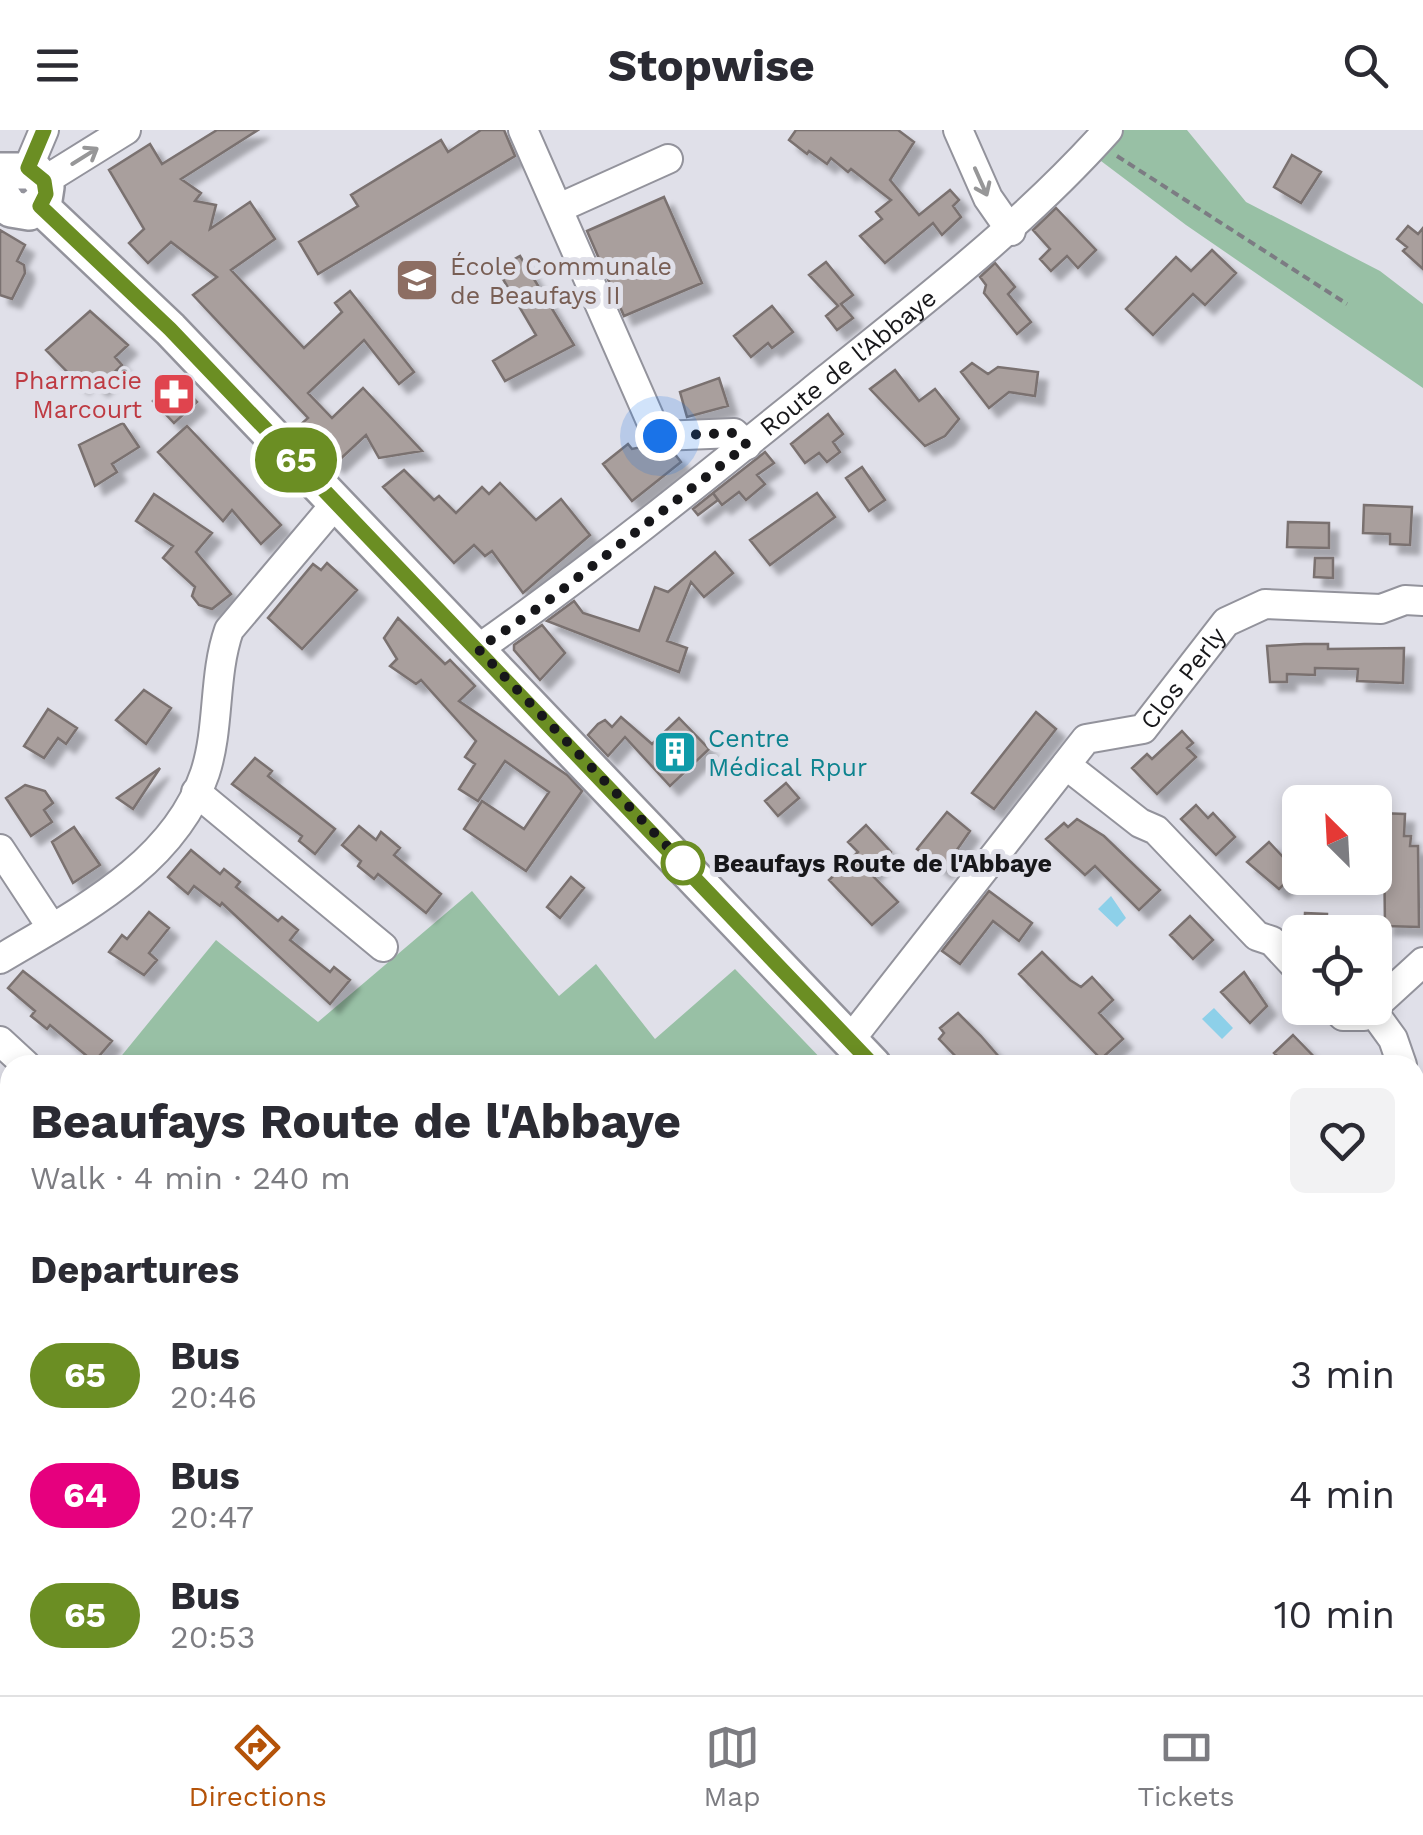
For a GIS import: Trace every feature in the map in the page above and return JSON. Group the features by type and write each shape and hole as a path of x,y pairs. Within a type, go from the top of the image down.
{"main road":[{"path":"18,184 170,329 861,1053"}],"street":[{"path":"18,184 44,130"},
{"path":"18,184 126,130"},
{"path":"958,130 988,198 1011,232"},
{"path":"532,132 559,208 644,408 660,436 734,433 747,445"},
{"name":"Route de l'Abbaye","path":"478,649 544,604 1011,232 1102,136"},
{"path":"559,208 668,160"},
{"path":"0,959 148,863 206,771 220,655 229,630 337,502"},
{"name":"Clos Perly","path":"861,1053 1086,739 1143,729 1226,622 1265,604 1381,609 1405,600 1423,601"},
{"path":"1066,765 1140,823 1156,830 1257,936 1272,942 1282,952"},
{"path":"196,792 383,947"},
{"path":"0,849 52,928"},
{"path":"1392,991 1423,962"},
{"path":"1383,1025 1399,1055"}],"path":[{"path":"1102,136 1347,304"}],"green space":[{"path":"1122,130 1187,130 1246,202 1380,271 1423,304 1423,388 1186,225 1097,158"},
{"path":"472,891 559,996 596,964 655,1039 735,969 817,1055 122,1055 216,940 318,1022"}],"water":[{"path":"1111,896 1126,918 1117,927 1098,909"},
{"path":"1214,1008 1233,1028 1222,1039 1202,1019"}],"building":[{"path":"217,130 258,130 181,179 201,193 195,201 216,205 210,229 250,202 275,239 231,270 304,348 342,312 335,303 350,291 414,372 399,384 364,340 308,393 332,418 363,388 422,451 379,458 366,435 335,464 299,426 308,418 193,295 217,277 171,242 148,263 129,243 144,229 109,170 150,144 162,164"},
{"path":"481,130 504,130 515,156 318,274 299,242 358,206 351,195 441,140 448,152"},
{"path":"796,130 898,130 914,142 890,180 919,215 950,190 959,200 953,206 961,217 942,235 933,223 885,263 860,236 882,219 876,212 891,200 831,158 827,164 809,151 807,154 789,140"},
{"path":"1292,155 1321,172 1301,203 1274,187"},
{"path":"664,197 702,283 624,316 587,231"},
{"path":"1056,208 1096,250 1078,268 1067,256 1051,271 1040,259 1050,249 1033,230"},
{"path":"1408,226 1418,234 1423,228 1423,269 1403,251 1407,247 1397,239"},
{"path":"0,230 25,245 17,261 24,265 25,273 12,299 0,295"},
{"path":"1212,250 1236,273 1205,305 1193,294 1153,335 1126,309 1176,257 1191,271"},
{"path":"520,256 574,345 505,381 493,361 536,335 497,269"},
{"path":"826,262 853,295 841,304 853,318 837,330 826,316 838,306 809,275"},
{"path":"995,263 1015,287 1008,294 1031,322 1017,334 984,293 986,285 980,277"},
{"path":"772,306 793,332 772,348 768,343 751,357 734,336"},
{"path":"90,311 128,345 115,357 122,365 99,387 88,376 80,385 46,350"},
{"path":"972,363 988,374 998,367 1038,372 1035,396 1009,392 989,408 961,372"},
{"path":"895,370 919,401 935,389 959,419 945,436 925,446 870,389"},
{"path":"719,378 728,406 687,417 680,392"},
{"path":"176,379 197,402 174,423 153,401"},
{"path":"828,414 843,434 833,442 840,452 827,462 819,453 805,463 791,444"},
{"path":"123,423 139,447 112,464 117,472 95,486 79,445"},
{"path":"187,426 281,525 261,544 232,510 223,521 158,452"},
{"path":"628,444 632,449 647,446 655,452 674,453 681,462 632,501 603,464"},
{"path":"765,452 774,463 757,475 765,484 746,500 739,492 722,505 713,493"},
{"path":"862,467 885,500 869,511 846,478"},
{"path":"404,470 434,500 439,496 456,513 482,487 489,494 500,483 536,520 561,499 590,535 523,593 492,551 485,556 474,545 454,563 383,487"},
{"path":"713,493 718,500 698,515 693,509"},
{"path":"817,493 835,517 770,565 750,540"},
{"path":"154,494 212,533 196,552 231,594 212,609 199,605 192,596 195,587 163,558 173,546 136,521"},
{"path":"1364,505 1412,507 1410,545 1390,544 1390,534 1363,533"},
{"path":"1288,522 1329,523 1329,548 1287,547"},
{"path":"715,552 733,573 704,597 691,582 667,641 687,648 679,672 547,621 574,601 583,613 639,631 655,587 668,592"},
{"path":"1315,558 1333,558 1333,578 1314,577"},
{"path":"327,563 357,590 302,649 268,618 313,564 321,570"},
{"path":"398,618 445,664 450,660 475,686 459,701 567,775 582,791 526,871 464,829 482,801 524,829 549,792 505,761 478,801 459,789 475,764 465,757 476,741 421,680 416,684 390,666 397,659 384,638"},
{"path":"542,625 565,653 540,680 514,645"},
{"path":"1328,644 1328,649 1404,648 1403,683 1357,681 1358,669 1315,668 1315,675 1287,674 1287,682 1270,682 1267,646"},
{"path":"144,690 171,708 146,744 116,720"},
{"path":"48,709 77,728 66,744 58,738 44,758 24,746"},
{"path":"1036,712 1056,729 994,809 972,793"},
{"name":"Centre Médical Rpur","path":"621,717 652,744 679,718 709,749 670,786 625,737 608,756 588,735 605,720 612,727"},
{"path":"1182,731 1193,743 1187,748 1196,757 1157,794 1132,768 1147,754 1152,759"},
{"path":"255,758 272,771 268,776 335,829 315,854 299,841 302,836 232,784"},
{"path":"160,768 133,809 117,798"},
{"path":"786,783 799,798 778,816 765,801"},
{"path":"25,785 45,791 53,803 44,810 52,822 31,836 6,798"},
{"path":"1196,805 1208,818 1213,813 1235,837 1216,855 1181,819"},
{"path":"947,812 970,831 943,870 917,849"},
{"path":"1392,814 1405,814 1404,836 1411,836 1410,846 1418,846 1419,927 1392,926 1392,915 1385,915 1385,895 1392,895"},
{"path":"1077,819 1104,836 1160,890 1139,910 1095,866 1085,875 1046,839 1064,823 1068,827"},
{"path":"866,825 891,852 870,873 898,902 872,925 829,880 858,852 848,842"},
{"path":"359,826 376,840 381,832 400,848 394,855 441,894 426,913 378,874 374,879 358,866 361,861 342,845"},
{"path":"74,827 100,865 73,883 52,842"},
{"path":"1269,842 1282,856 1282,886 1279,889 1247,862"},
{"path":"191,850 220,874 224,869 240,882 236,887 278,921 282,917 298,930 290,940 330,972 334,967 350,980 330,1004 222,903 220,906 194,886 188,894 168,877"},
{"path":"571,877 584,888 560,918 547,907"},
{"path":"989,891 1032,923 1019,941 993,921 960,964 942,951"},
{"path":"149,912 169,928 149,953 157,960 144,975 109,952 122,935 127,939"},
{"path":"1190,916 1213,940 1193,959 1170,935"},
{"path":"1042,952 1081,987 1092,977 1113,1000 1099,1013 1123,1039 1105,1055 1097,1055 1019,974"},
{"path":"23,971 112,1041 100,1055 86,1055 50,1025 47,1029 31,1016 35,1011 8,988"},
{"path":"1244,972 1267,1006 1250,1023 1221,992"},
{"path":"958,1013 997,1055 954,1055 939,1039 944,1033 940,1028"},
{"path":"1293,1035 1312,1055 1276,1055"}],"bus line":[{"name":"65","path":"44,130 28,168 40,175 46,187 40,206 170,329 864,1055"}],"place":[{"name":"École Communale de Beaufays II","path":"417,280"},
{"name":"Pharmacie Marcourt","path":"174,394"},
{"name":"Centre Médical Rpur","path":"675,752"},
{"name":"Beaufays Route de l'Abbaye","path":"683,863"}],"route":[{"path":"660,436 734,433 747,445 544,604 478,649 688,868 683,863"}]}
